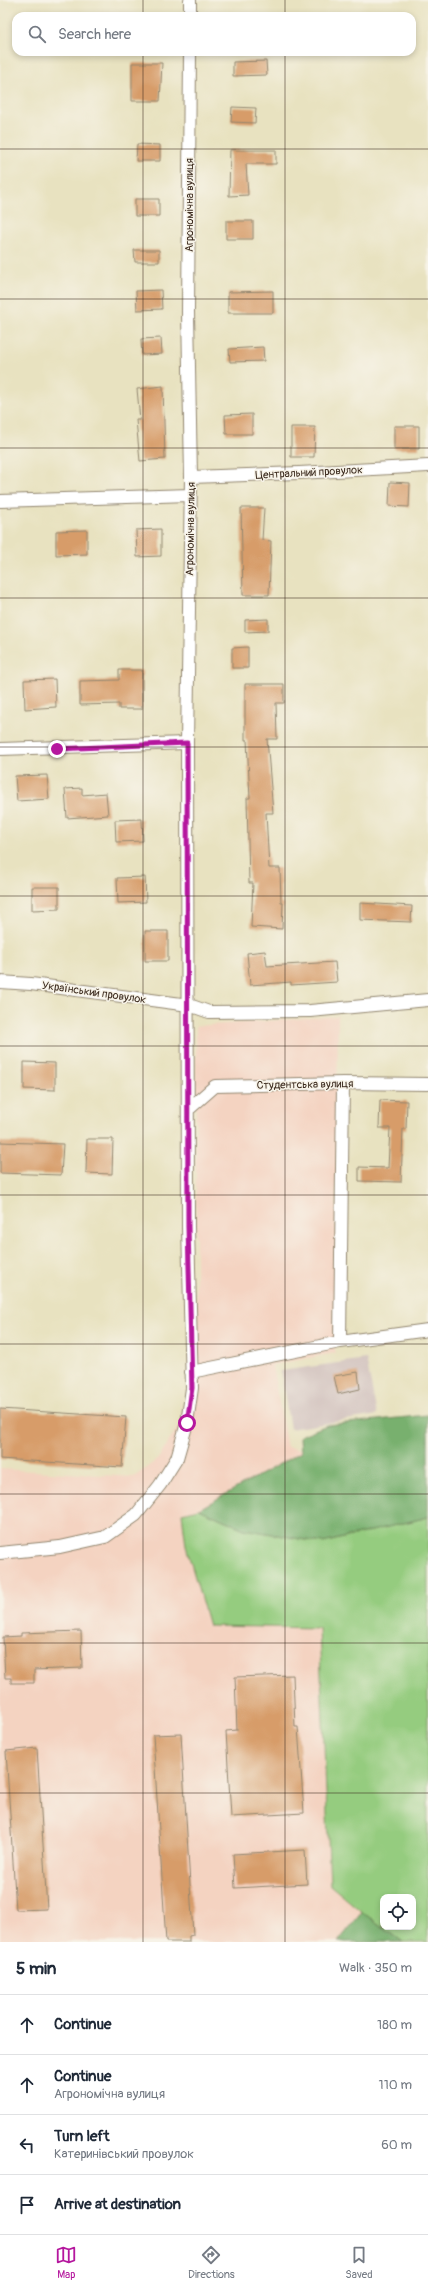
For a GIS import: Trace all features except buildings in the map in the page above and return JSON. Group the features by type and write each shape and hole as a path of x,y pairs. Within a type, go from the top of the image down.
{"street":[{"path":"190,0 190,12"},
{"name":"Агрономічна вулиця","path":"0,1553 60,1547 104,1537 136,1515 160,1485 177,1458 187,1423 192,1388 188,1227 190,1108 187,743 191,477 188,312 190,56"},
{"name":"Центральний провулок","path":"191,477 428,466"},
{"path":"0,501 190,495"},
{"path":"0,750 187,743"},
{"name":"Український провулок","path":"0,982 31,984 189,1005 209,1012 310,1011 428,1000"},
{"path":"340,1342 343,1083"},
{"name":"Студентська вулиця","path":"190,1108 215,1086 343,1083 428,1084"},
{"path":"191,1372 340,1342 428,1330"}],"shaded area":[{"path":"338,1016 335,1353 272,1365 287,1447 397,1468 428,1465 428,1942 0,1942 0,1469 134,1477 158,1459 196,1398 196,1026"},
{"path":"366,1359 377,1415 290,1429 281,1371"}],"green space":[{"path":"428,1415 428,1517 323,1543 244,1529 199,1509 301,1452 300,1436 327,1425"},
{"path":"199,1509 244,1529 323,1543 428,1517 428,1942 403,1942 387,1930 416,1930 416,1894 380,1894 380,1925 330,1885 319,1628 209,1626 186,1546 182,1513"},
{"path":"362,1912 380,1925 380,1930 387,1930 403,1942 338,1942"}],"route":[{"path":"57,749 187,743 190,1108 188,1227 192,1388 187,1423"}]}
